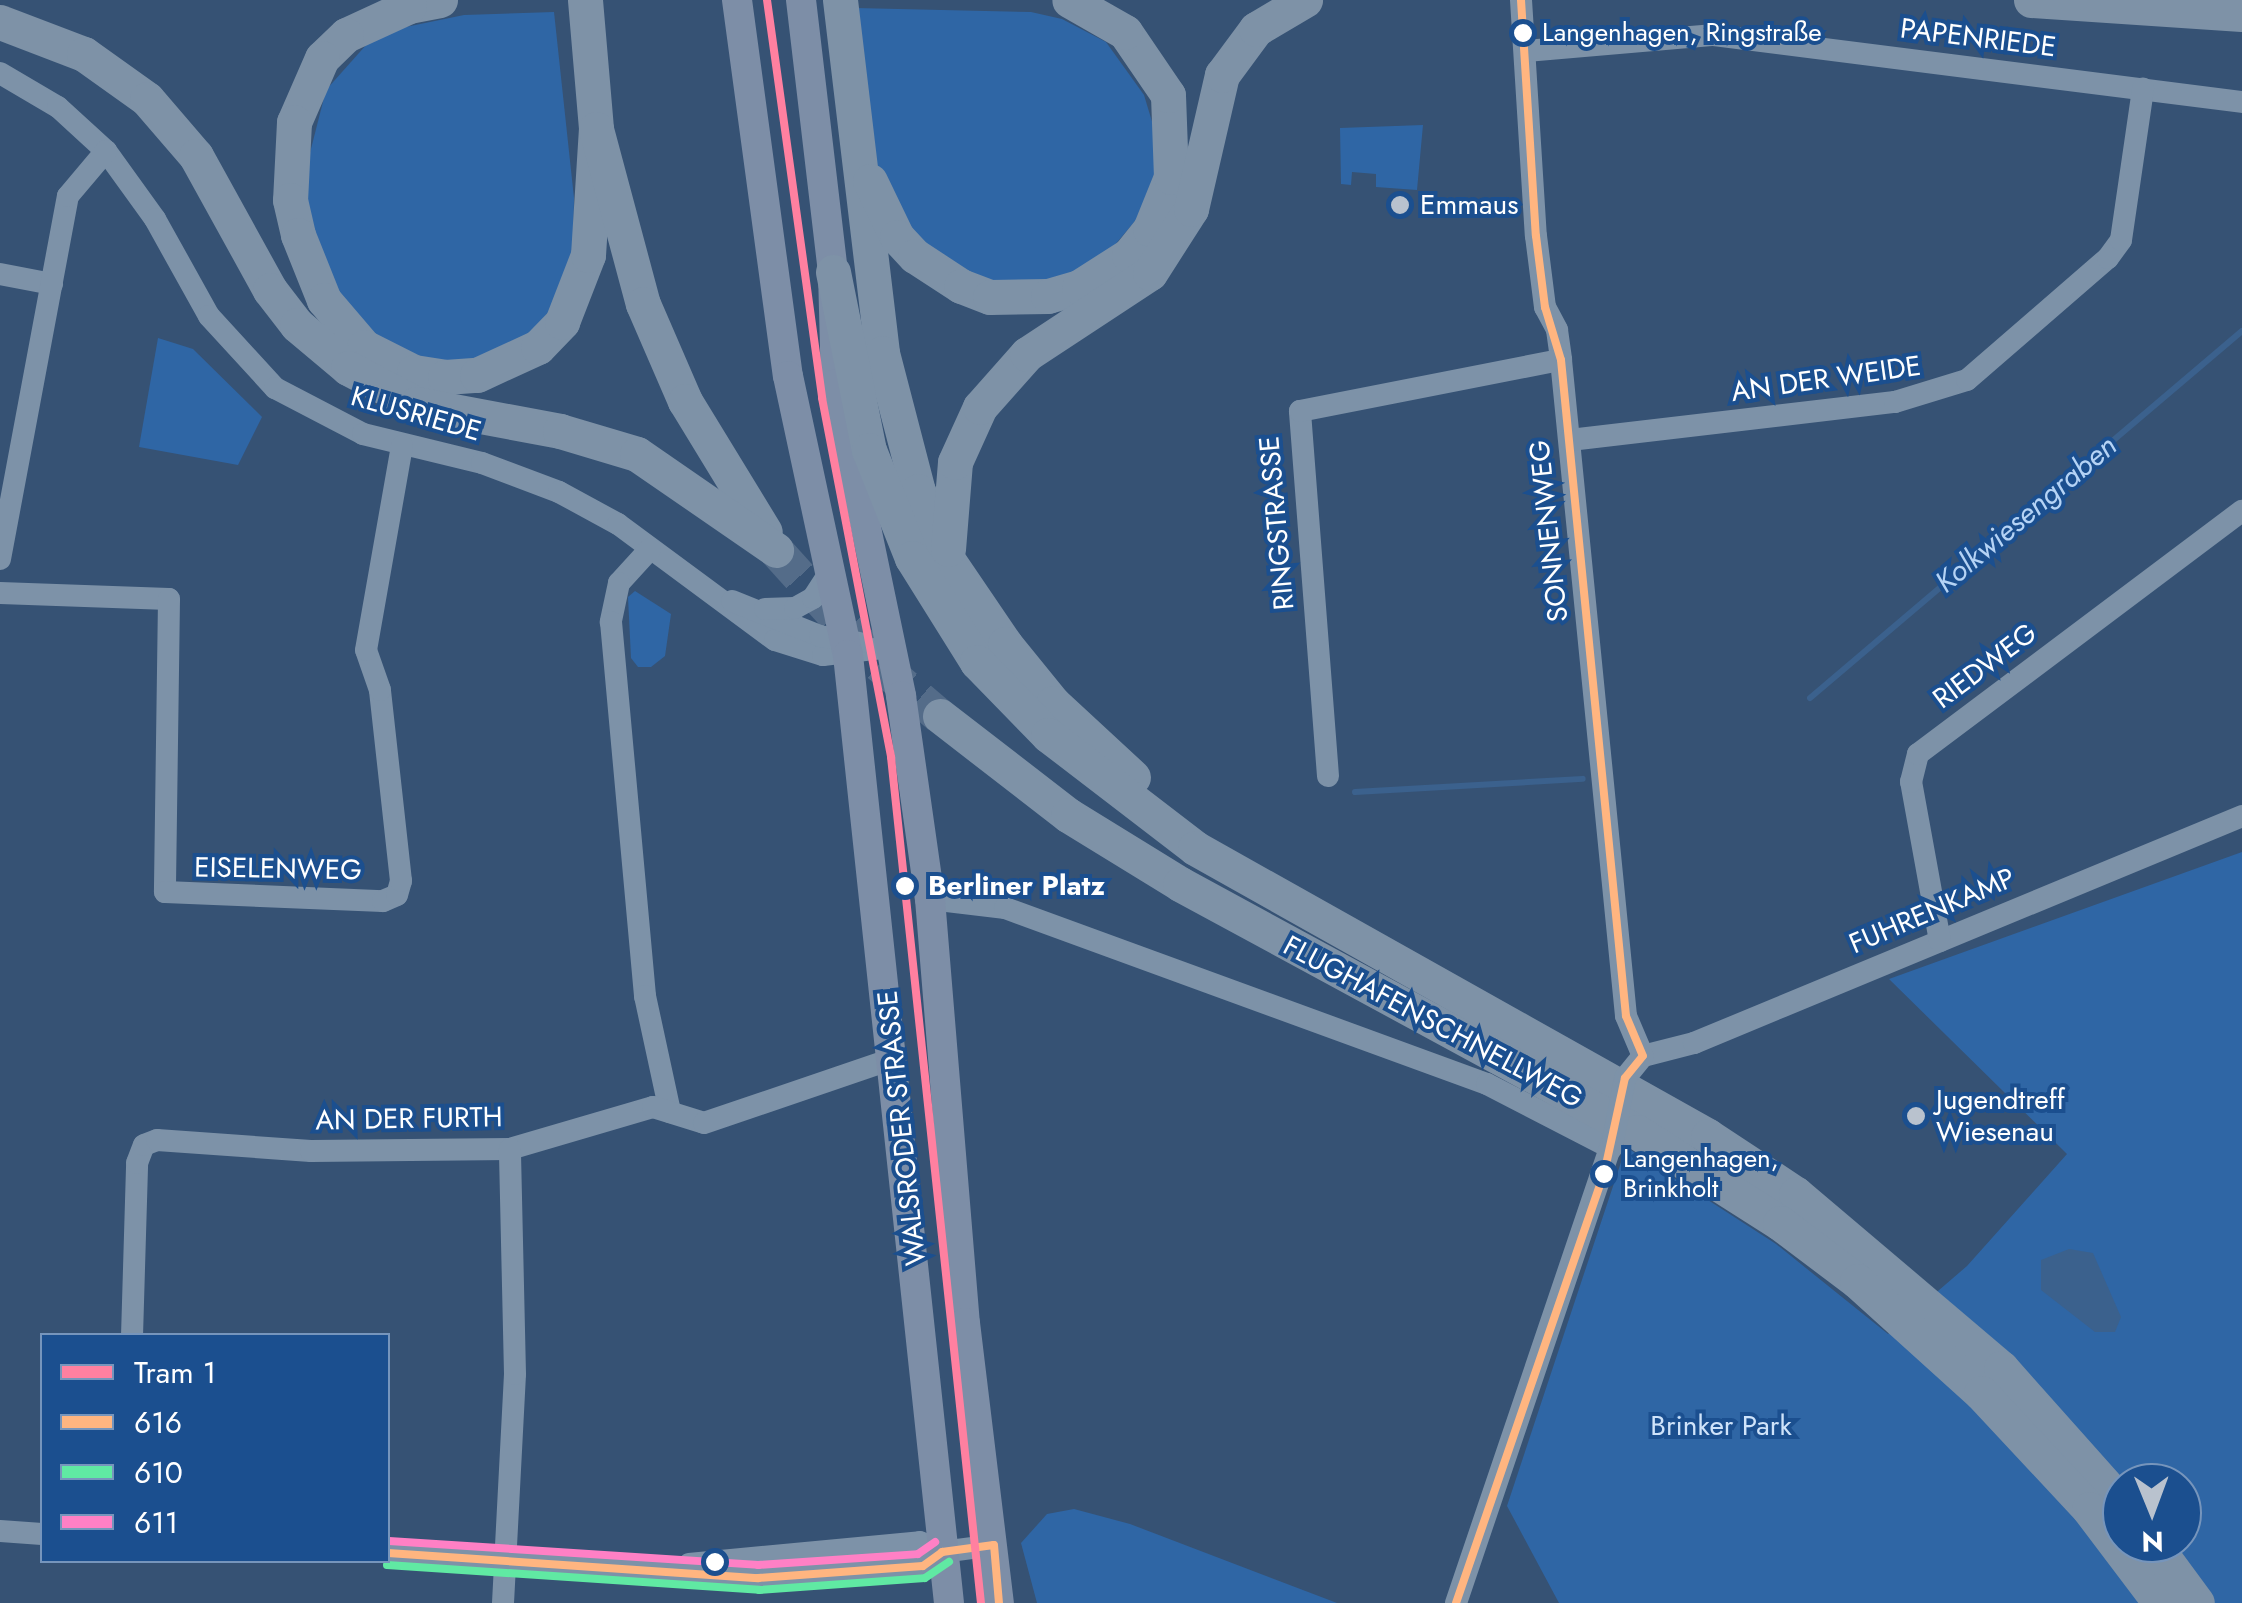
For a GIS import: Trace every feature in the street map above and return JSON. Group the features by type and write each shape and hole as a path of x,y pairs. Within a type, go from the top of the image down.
{"highway":[{"path":"440,0 409,6 346,35 322,58 294,122 290,200 298,235 324,300 364,347 414,372 444,377 477,374 538,347 562,322 588,255 596,129"},
{"path":"0,22 84,54 147,99 196,156 270,290 297,325 348,368 429,408 560,431 637,454 776,550 722,468 664,353 622,242 596,129 585,0"},
{"path":"840,0 892,403 918,491 948,560 1053,703 1172,810 1195,848"},
{"path":"858,148 898,237 960,286 990,296 1034,298 1079,288 1106,272 1130,255 1164,202 1173,122 1168,95 1142,50 1102,14 1069,0"},
{"path":"948,560 952,477 980,408 1027,354 1150,273 1191,209 1222,75 1256,29 1304,0"},
{"path":"2031,0 2242,14"},
{"name":"FLUGHAFENSCHNELLWEG","path":"832,272 869,450 887,504 938,605 977,662 1048,736 1195,848 1692,1126 1796,1194 2001,1368 2102,1482"},
{"name":"FLUGHAFENSCHNELLWEG","path":"940,716 1068,815 1180,884 1637,1132 1780,1223 1857,1281 1981,1393 2089,1509 2160,1603"},
{"path":"2168,1563 2197,1603"}],"main road":[{"name":"WALSRODER STRASSE","path":"738,2 800,438 846,648 894,1058 948,1603"},
{"path":"802,3 832,272"},
{"name":"WALSRODER STRASSE","path":"832,272 831,333 850,454 892,647 930,899 965,1323 1000,1603"}],"street":[{"name":"SONNENWEG","path":"1522,0 1536,236 1545,307 1557,330 1561,360 1626,1016 1643,1056"},
{"name":"PAPENRIEDE","path":"1526,51 1714,36 2242,102"},
{"name":"KLUSRIEDE","path":"0,72 58,107 106,150 241,358 318,414 402,446 519,474 589,506 775,640 808,653 892,647"},
{"name":"AN DER WEIDE","path":"1570,440 1895,402 1967,380 2108,258 2121,240 2143,90"},
{"path":"0,560 68,196 78,177 106,150"},
{"path":"0,274 52,284"},
{"name":"RINGSTRASSE","path":"1328,776 1300,411 1561,360"},
{"name":"EISELENWEG","path":"0,594 170,600 165,892 383,901 397,894 401,881 380,690 366,650 402,446"},
{"name":"RIEDWEG","path":"1940,941 1911,782 1918,754 2242,510"},
{"path":"650,548 620,583 611,622 645,996 670,1112"},
{"name":"KLUSRIEDE","path":"750,608 794,608 813,598 830,572"},
{"name":"KLUSRIEDE","path":"702,588 846,648"},
{"name":"FUHRENKAMP","path":"1643,1056 1694,1044 2242,816"},
{"path":"930,899 1005,908 1468,1077 1612,1144"},
{"path":"1456,1603 1612,1144 1625,1078 1643,1056"},
{"name":"AN DER FURTH","path":"132,1333 137,1162 144,1145 157,1140 311,1151 510,1149 653,1108 704,1123 894,1058"},
{"path":"503,1603 514,1374 510,1149"},
{"path":"0,1531 40,1534"},
{"path":"390,1554 778,1578 923,1566 942,1552 994,1545"}],"green space":[{"path":"855,8 1031,12 1062,19 1106,42 1144,95 1160,148 1147,207 1097,266 1026,291 932,261 877,173"},
{"path":"554,12 574,198 573,249 556,303 532,332 495,355 442,364 372,338 332,293 300,192 326,90 367,44 391,30 464,15"},
{"path":"1423,125 1417,190 1376,187 1376,174 1352,172 1351,185 1341,184 1340,128"},
{"path":"158,338 193,349 262,417 238,465 139,447"},
{"path":"635,591 671,614 665,656 651,667 638,667 631,658 628,597"},
{"name":"Brinker Park","path":"2242,852 2242,1603 1559,1603 1507,1506 1626,1147 1776,1244 1888,1334 1967,1266 2067,1154 1889,979"},
{"path":"1074,1509 1130,1524 1337,1603 1037,1603 1021,1543 1047,1514"}],"shaded area":[{"path":"2069,1249 2093,1253 2121,1317 2115,1332 2095,1332 2041,1290 2041,1260"}],"waterway":[{"name":"Kolkwiesengraben","path":"1810,698 2242,331"},
{"name":"Kolkwiesengraben","path":"1355,792 1583,779"}],"tunnel":[{"path":"776,550 879,664 940,716"}],"tram line":[{"name":"1","path":"767,0 822,398 891,757 981,1603"}],"transit line":[{"name":"616","path":"1521,0 1536,236 1545,307 1561,360 1626,1016 1643,1056"},
{"name":"616","path":"1456,1603 1604,1174 1625,1078 1643,1056"},
{"name":"611","path":"390,1541 758,1565 918,1554 935,1542"},
{"name":"616","path":"390,1553 758,1578 923,1566 942,1552 994,1545 999,1603"},
{"name":"610","path":"387,1565 759,1590 925,1578 949,1562"}],"place":[{"name":"Langenhagen, Ringstraße","path":"1523,33"},
{"name":"Emmaus","path":"1400,205"},
{"name":"Berliner Platz","path":"905,886"},
{"name":"Jugendtreff Wiesenau","path":"1916,1116"},
{"name":"Langenhagen, Brinkholt","path":"1604,1174"}]}
